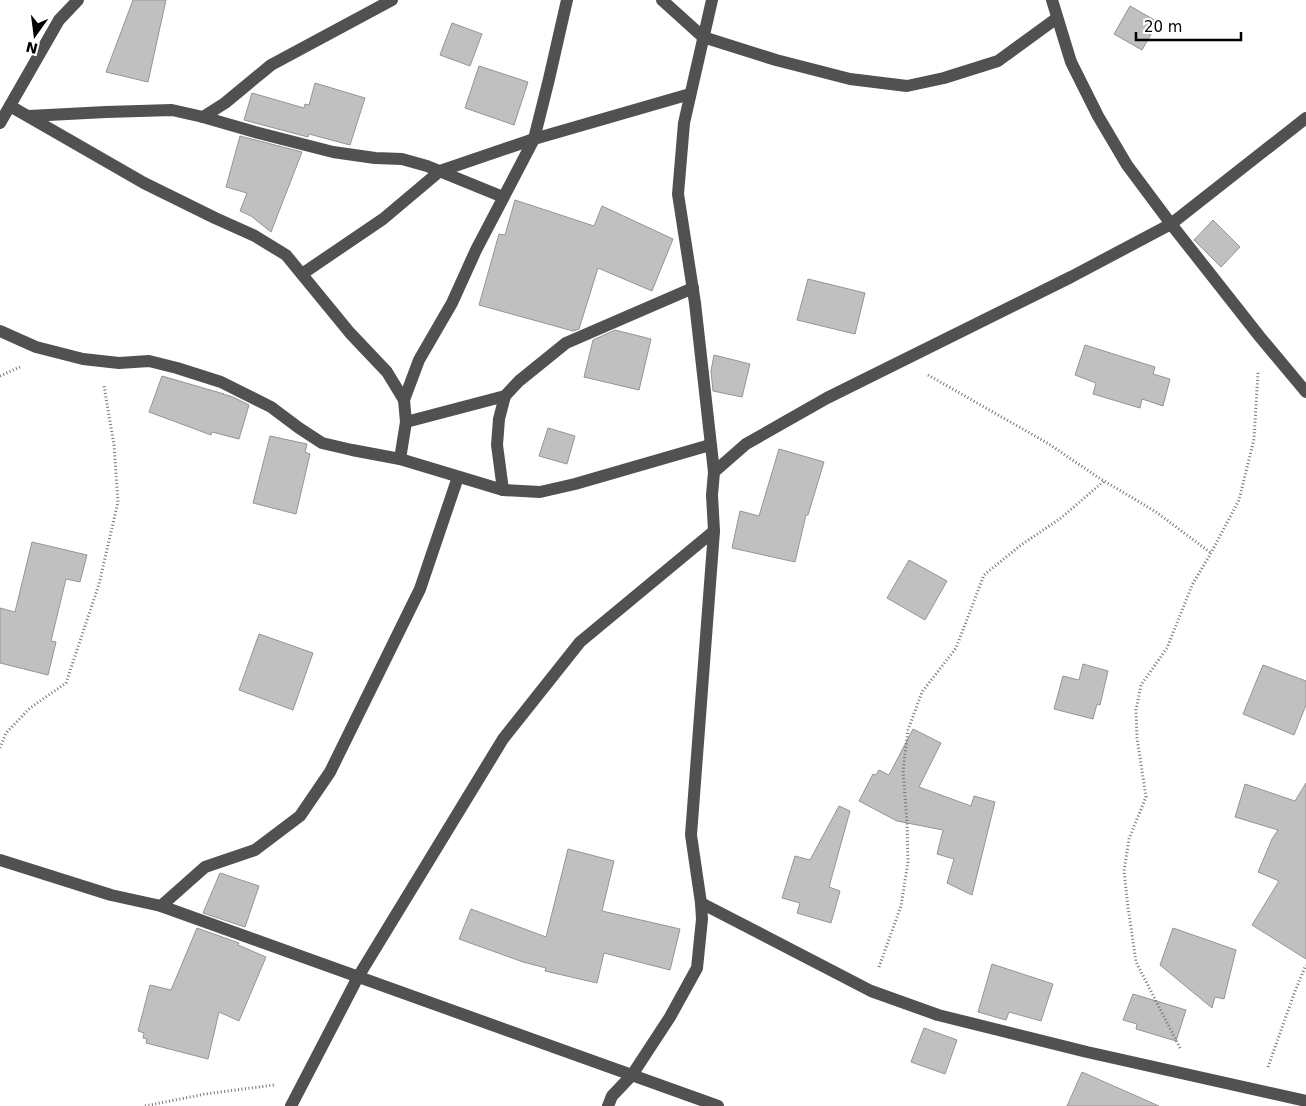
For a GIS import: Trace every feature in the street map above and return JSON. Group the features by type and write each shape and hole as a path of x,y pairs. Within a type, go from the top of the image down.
{"street":[{"path":"0,122 59,20 78,0"},
{"path":"203,117 225,103 272,66 392,0"},
{"path":"400,459 406,422 404,400 419,360 452,303 503,196 534,139 567,0"},
{"path":"662,0 703,37 776,60 850,79 907,86 944,78 998,61 1057,18"},
{"path":"608,1106 612,1096 632,1075 670,1017 697,968 702,919 691,834 714,531 712,495 714,472 693,288 678,194 684,123 712,0"},
{"path":"1052,0 1071,62 1098,116 1127,165 1260,337 1306,392"},
{"path":"302,274 383,219 440,171 534,139 690,94"},
{"path":"10,106 144,183 255,236 286,255 350,333 387,372 404,400"},
{"path":"29,116 172,110 333,152 375,158 402,159 440,171 503,196"},
{"path":"714,472 746,444 827,398 1071,277 1171,224 1306,118"},
{"path":"503,490 497,445 499,419 506,396 519,382 566,343 693,288"},
{"path":"0,332 36,347 83,359 119,363 149,361 177,368 221,382 271,406 299,428 322,442 400,459 503,490 540,492 575,484 710,445"},
{"path":"406,422 506,396"},
{"path":"161,906 205,867 255,850 300,816 330,772 420,589 458,477"},
{"path":"291,1106 358,977 503,739 580,642 714,531"},
{"path":"0,860 111,895 161,906 718,1106"},
{"path":"701,902 871,991 938,1014 1087,1052 1306,1102"}],"path":[{"path":"1194,1076 1136,962 1124,871 1129,839 1146,797 1136,738 1136,710 1141,685 1167,648 1192,586 1239,500 1254,439 1260,337"},
{"path":"902,360 1049,444 1104,481 1156,512 1211,553"},
{"path":"0,748 6,733 30,708 66,683 99,584 118,502 114,445 100,361"},
{"path":"871,991 901,906 908,862 908,822 903,770 908,730 922,692 956,648 984,575 1021,545 1062,518 1104,481"},
{"path":"1259,1091 1295,990 1306,965"},
{"path":"145,1106 205,1094 304,1080"}],"building":[{"path":"133,0 166,0 148,82 106,72"},
{"path":"1130,6 1158,22 1142,50 1114,34"},
{"path":"452,23 482,34 470,66 440,55"},
{"path":"479,66 528,82 514,125 465,108"},
{"path":"315,83 365,98 350,145 309,134 308,137 244,120 252,93 304,108 305,104 309,105"},
{"path":"240,136 302,152 271,232 251,216 240,211 247,193 226,187"},
{"path":"515,200 594,226 602,206 673,239 652,291 598,268 579,329 573,331 479,305 499,234 505,235"},
{"path":"1213,220 1240,247 1221,267 1194,240"},
{"path":"808,279 865,293 855,334 797,320"},
{"path":"615,330 651,339 639,390 584,377 593,340"},
{"path":"1085,345 1155,367 1153,374 1170,379 1163,406 1142,399 1140,408 1093,394 1096,383 1075,375"},
{"path":"714,355 750,364 742,397 713,391 711,371"},
{"path":"162,376 233,397 249,405 239,439 212,432 211,435 149,412"},
{"path":"548,428 575,436 567,464 539,456"},
{"path":"270,436 307,444 305,452 310,454 296,514 253,503"},
{"path":"779,449 824,462 808,515 806,515 795,562 732,548 740,511 759,516"},
{"path":"32,542 87,555 80,582 66,579 51,641 56,642 48,675 0,663 0,608 15,612"},
{"path":"909,560 947,581 925,620 887,598"},
{"path":"259,634 313,653 293,710 239,690"},
{"path":"1083,664 1108,671 1100,705 1097,704 1093,719 1054,709 1063,676 1079,680"},
{"path":"1263,665 1306,681 1306,705 1294,735 1243,714"},
{"path":"913,729 941,743 919,787 971,806 974,796 995,802 972,895 947,883 954,859 937,854 943,830 897,821 859,801 873,774 876,775 879,770 889,775"},
{"path":"1306,783 1306,959 1252,925 1279,881 1258,872 1272,839 1278,830 1235,817 1245,784 1295,801"},
{"path":"839,806 850,811 829,887 840,891 831,923 797,913 800,903 782,898 795,856 810,860"},
{"path":"568,849 614,861 602,911 680,929 670,970 604,953 597,983 545,971 546,968 523,962 459,939 471,909 546,937"},
{"path":"220,873 259,886 245,927 203,913"},
{"path":"197,928 239,943 238,945 266,957 239,1021 219,1012 208,1059 146,1043 147,1039 143,1038 144,1033 138,1031 150,985 171,990"},
{"path":"1173,928 1236,950 1224,999 1215,997 1212,1008 1160,965"},
{"path":"992,964 1053,984 1041,1021 1009,1012 1006,1020 978,1012"},
{"path":"1133,994 1186,1010 1176,1041 1136,1029 1137,1024 1123,1020"},
{"path":"924,1028 957,1040 945,1074 911,1062"},
{"path":"1082,1072 1159,1106 1067,1106"}]}
